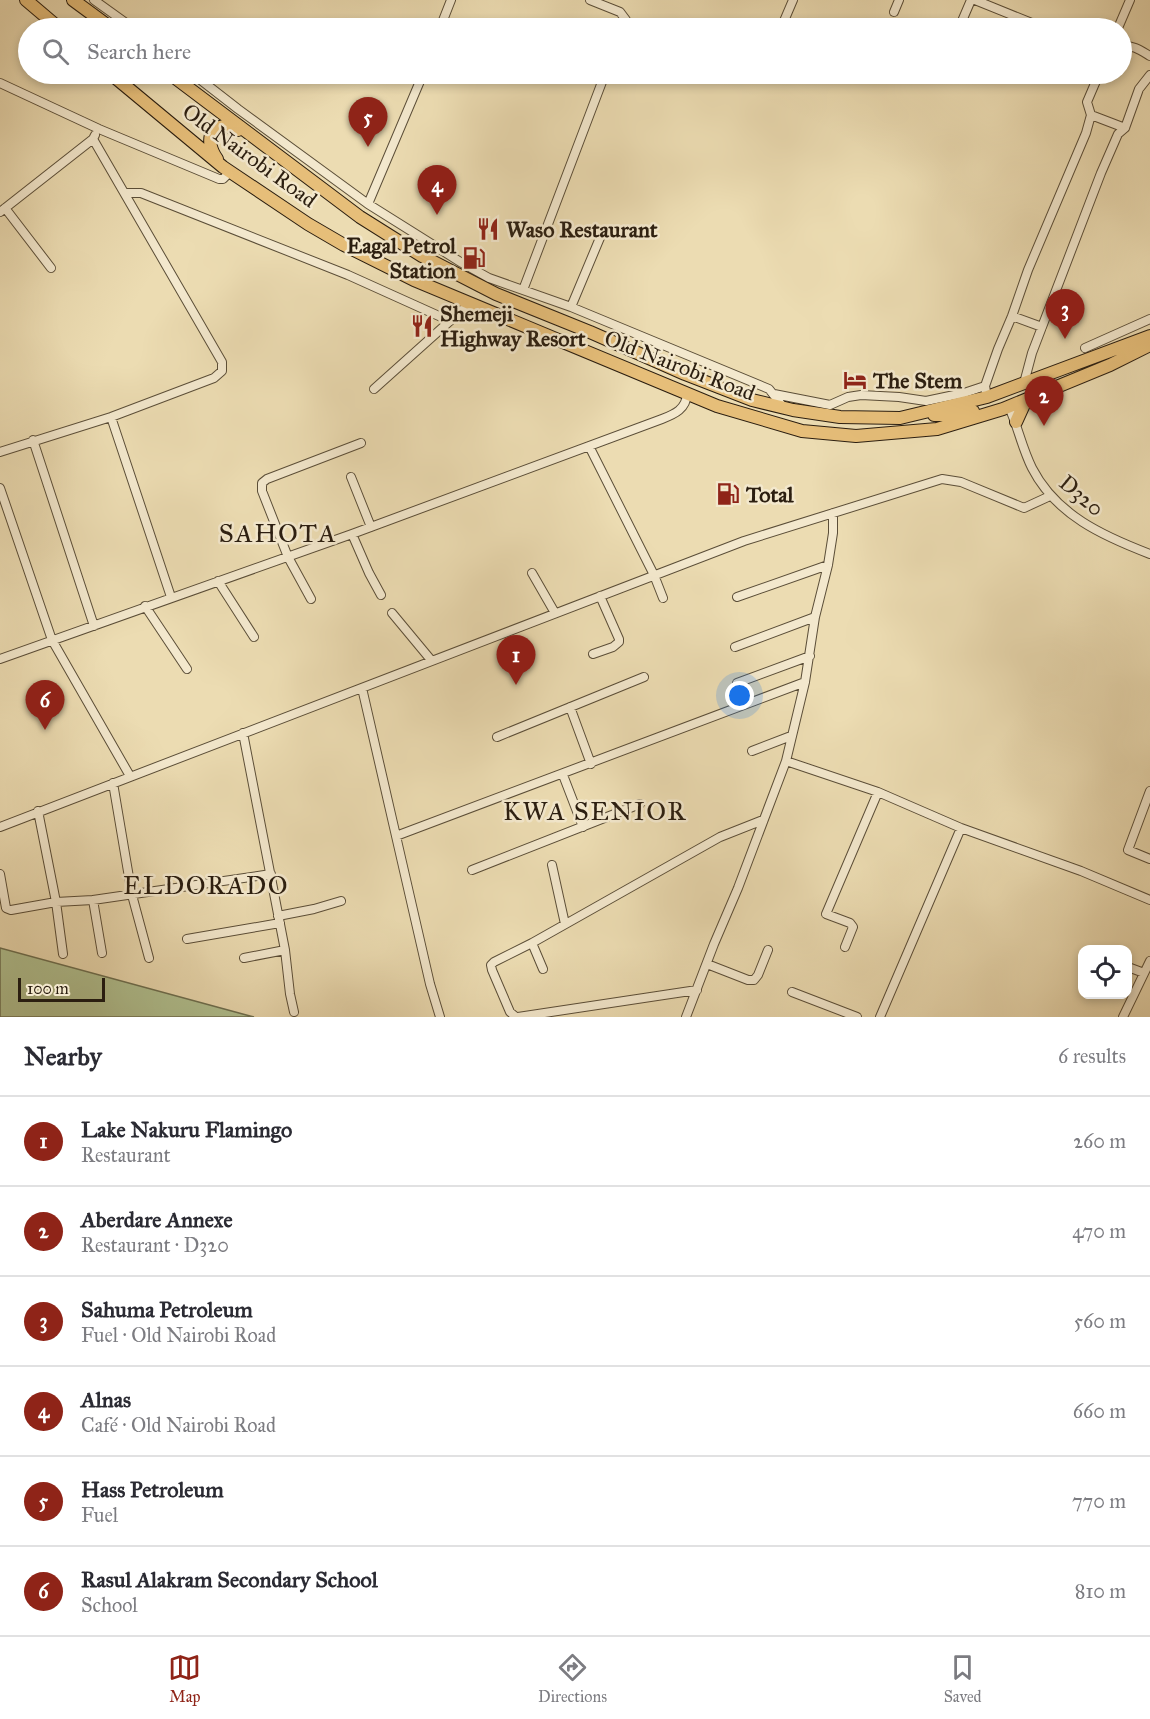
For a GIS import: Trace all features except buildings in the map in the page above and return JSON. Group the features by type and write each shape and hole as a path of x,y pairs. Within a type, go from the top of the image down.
{"highway":[{"path":"26,0 47,18"},
{"path":"73,0 97,18"},
{"name":"Old Nairobi Road","path":"123,84 226,169 308,224 344,245 414,280 687,394 717,406 802,431 856,436 937,429 1026,400 1110,365 1150,345"},
{"name":"Old Nairobi Road","path":"183,84 360,218 398,243 496,294 752,400 840,417 900,418 1024,383 1150,336"},
{"path":"226,169 210,147 209,139 212,132 229,126 249,134"},
{"path":"918,414 961,415 1006,406 1107,353"},
{"path":"1016,422 1026,400"},
{"path":"898,433 905,425 900,418"}],"street":[{"path":"94,0 119,18"},
{"path":"444,18 451,0"},
{"path":"590,0 620,12 624,18"},
{"path":"785,18 793,0"},
{"path":"894,12 899,0"},
{"path":"964,18 973,0 1014,18"},
{"path":"1122,18 1130,0"},
{"path":"1132,47 1150,56"},
{"path":"1024,383 1032,354 1101,173 1118,134 1125,128 1139,89 1150,75"},
{"path":"0,83 99,129 219,178 223,179 226,169"},
{"path":"206,84 368,204 462,263 489,278 571,307 770,389 784,408"},
{"path":"368,204 419,84"},
{"path":"524,290 601,84"},
{"path":"774,394 830,405 848,397 861,395 926,401 964,393 986,392 1028,270 1086,133 1091,116 1087,102 1095,84"},
{"path":"1091,116 1125,128"},
{"path":"51,268 2,210 93,138 99,129"},
{"path":"0,452 111,417 214,378 222,371 223,366 93,138"},
{"path":"315,182 341,184"},
{"path":"126,193 141,193 183,209 348,275 450,321"},
{"path":"571,307 602,233"},
{"path":"374,389 470,303"},
{"path":"1012,316 1042,327"},
{"path":"1085,348 1150,319"},
{"path":"0,659 352,534 589,446 677,412 687,400 687,394"},
{"name":"D320","path":"1006,406 1016,422 1019,435"},
{"name":"D320","path":"1006,406 1033,469 1050,496 1097,532 1150,554"},
{"path":"111,417 171,597"},
{"path":"33,440 94,626"},
{"path":"311,599 288,557 262,490 262,483 272,477 361,443"},
{"path":"589,446 654,575 663,598"},
{"path":"351,477 371,527"},
{"path":"0,827 744,541 942,479 961,482 1024,508 1050,496"},
{"path":"0,488 52,640 130,776"},
{"path":"686,1017 786,761 805,682 815,617 828,565 833,533 833,513"},
{"path":"352,534 381,595"},
{"path":"737,597 828,565"},
{"path":"532,573 555,613"},
{"path":"218,582 254,637"},
{"path":"593,654 613,647 618,644 619,640 600,596"},
{"path":"145,606 187,669"},
{"path":"392,613 432,660"},
{"path":"735,647 815,617"},
{"path":"737,683 810,656"},
{"path":"497,737 644,677"},
{"path":"396,836 805,682"},
{"path":"362,688 430,984 440,1017"},
{"path":"570,707 591,764"},
{"path":"243,733 285,950 294,1012"},
{"path":"752,751 791,736"},
{"path":"786,761 878,792 961,828 1081,871 1150,900"},
{"path":"563,774 583,827"},
{"path":"113,783 132,895 149,958"},
{"path":"1150,791 1128,850 1150,859"},
{"path":"845,947 853,927 850,923 826,914 878,792"},
{"path":"472,870 640,804"},
{"path":"38,811 56,902 63,954"},
{"path":"697,990 517,1017 510,1012 491,965 720,837 763,820"},
{"path":"880,1017 961,828"},
{"path":"552,866 565,924"},
{"path":"0,874 6,908 17,909 56,902 132,895 271,874"},
{"path":"93,900 102,952"},
{"path":"187,939 279,920 342,901"},
{"path":"532,943 543,969"},
{"path":"244,958 285,950"},
{"path":"707,964 753,980 758,975 768,950"},
{"path":"1123,1017 1150,961"},
{"path":"1132,969 1144,974"},
{"path":"792,992 857,1017"}],"green space":[{"path":"0,948 250,1016 254,1017 0,1017"}],"place":[{"name":"Hass Petroleum","path":"368,147"},
{"name":"Alnas","path":"437,215"},
{"name":"Waso Restaurant","path":"488,229"},
{"name":"Eagal Petrol Station","path":"474,258"},
{"name":"Shemeji Highway Resort","path":"422,326"},
{"name":"Sahuma Petroleum","path":"1065,339"},
{"name":"The Stem","path":"855,380"},
{"name":"Aberdare Annexe","path":"1044,426"},
{"name":"Total","path":"728,494"},
{"name":"Lake Nakuru Flamingo","path":"516,685"},
{"name":"Rasul Alakram Secondary School","path":"45,730"}],"district":[{"name":"SAHOTA","path":"278,533"},
{"name":"KWA SENIOR","path":"595,811"},
{"name":"ELDORADO","path":"206,885"}]}
